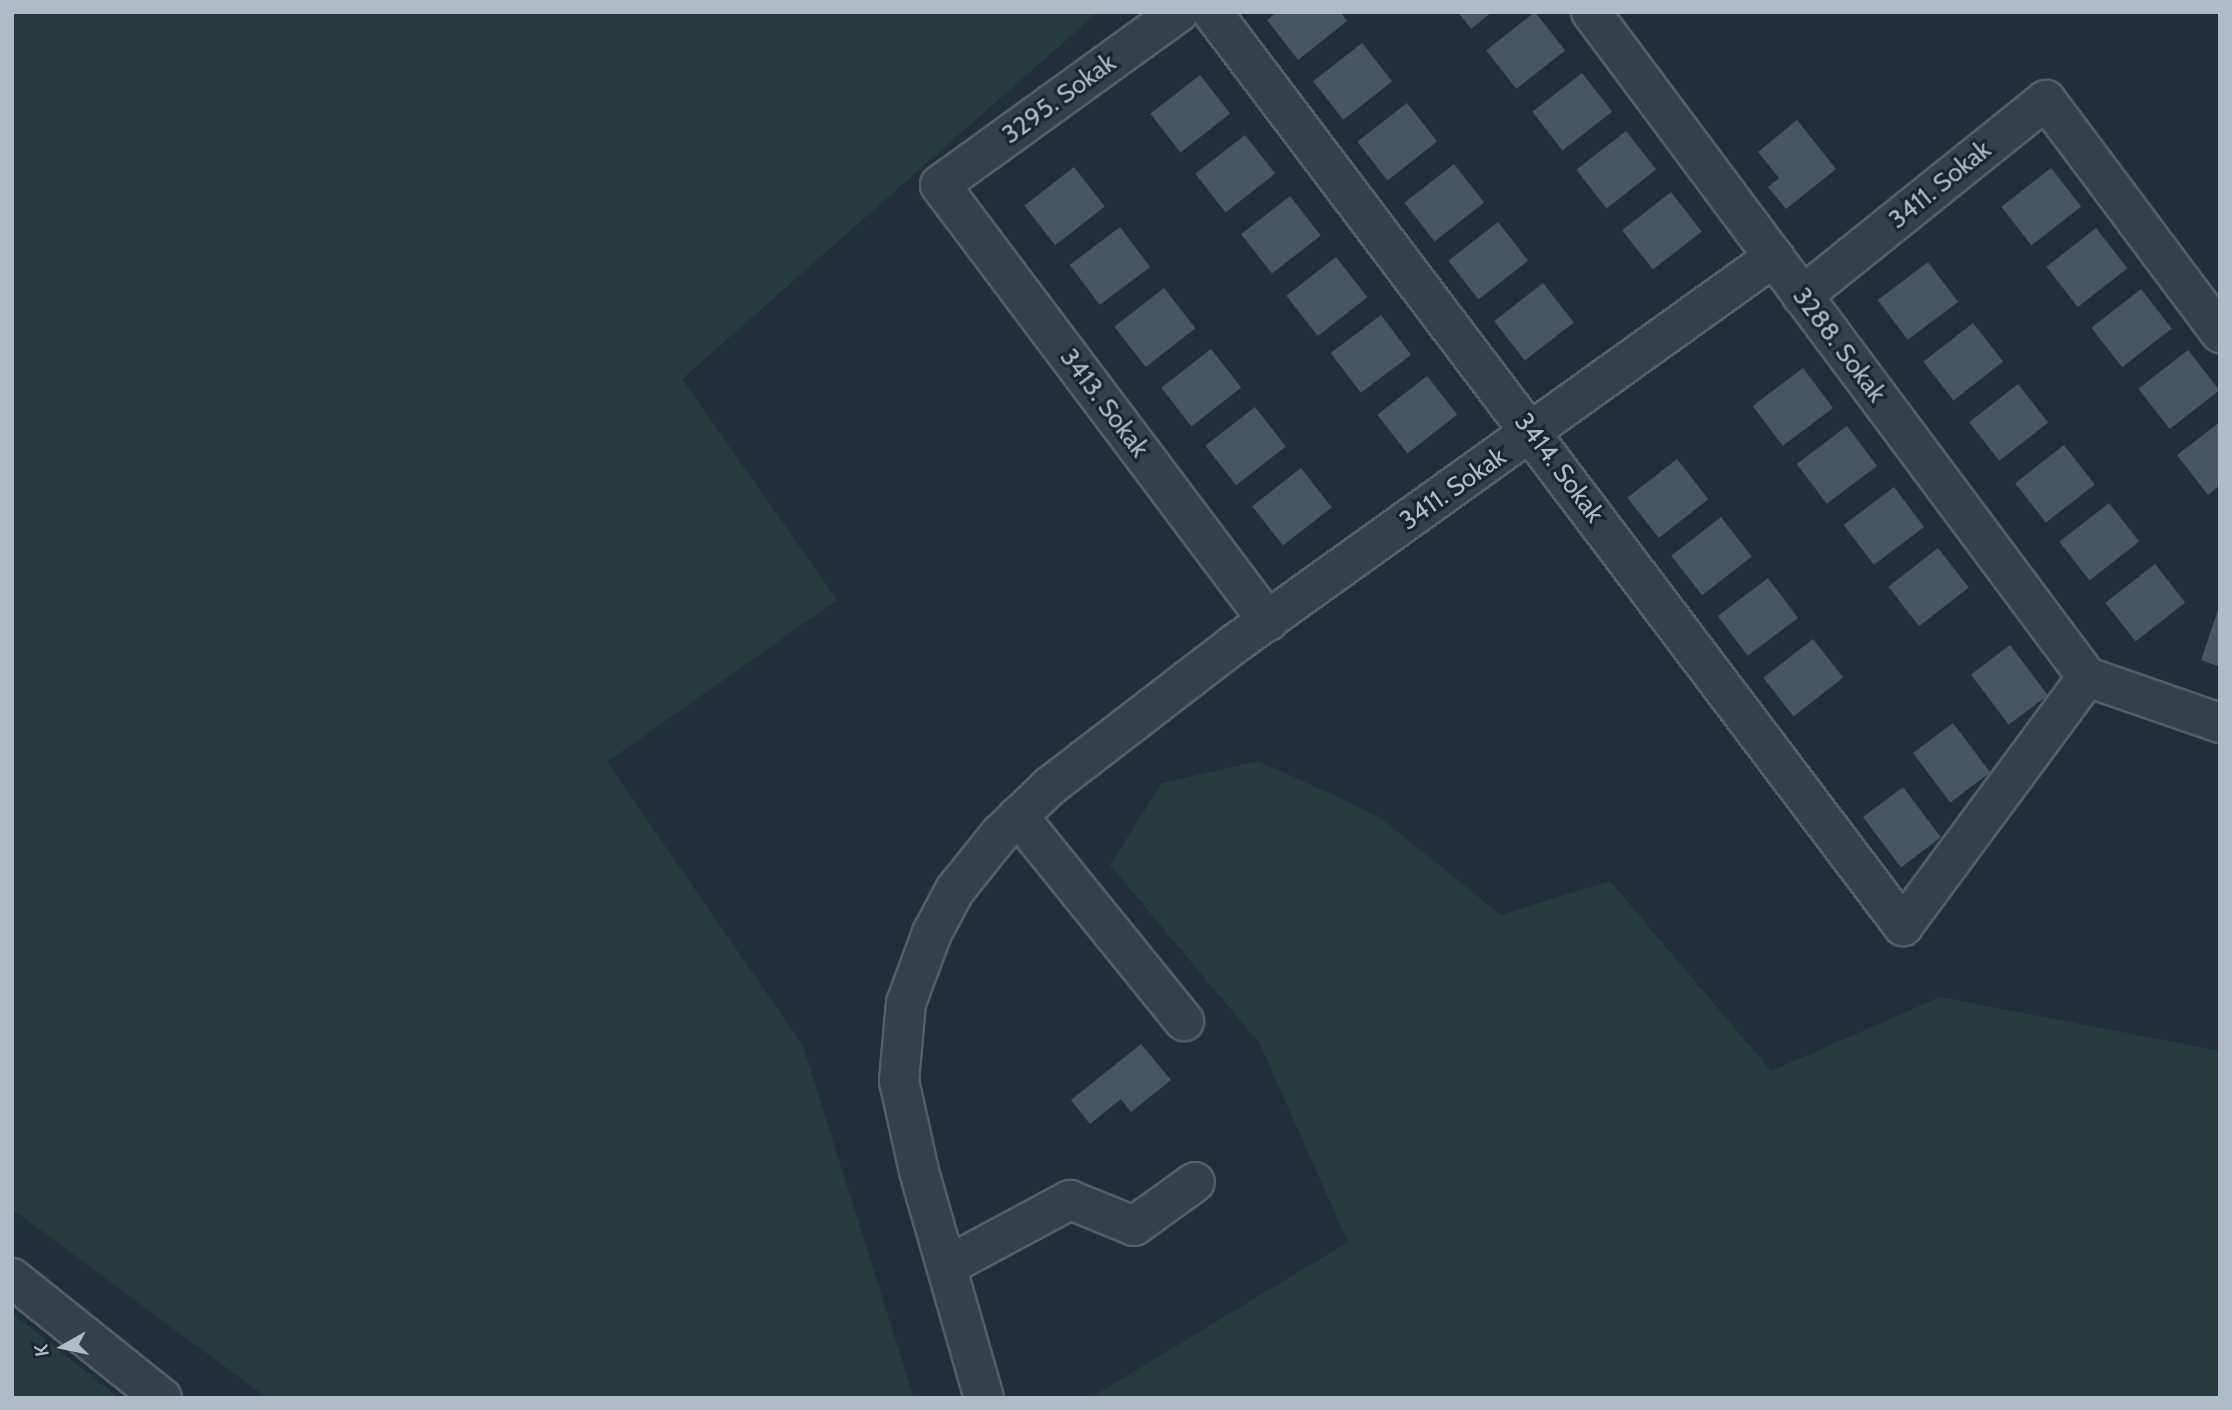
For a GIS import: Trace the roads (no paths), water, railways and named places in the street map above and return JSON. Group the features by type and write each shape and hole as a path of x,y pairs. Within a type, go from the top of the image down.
{"street":[{"name":"3295. Sokak","path":"940,185 1179,12"},
{"name":"3414. Sokak","path":"1212,12 1903,926 2087,677"},
{"name":"3288. Sokak","path":"1591,12 2087,677"},
{"name":"3411. Sokak","path":"1802,296 2046,100 2220,333"},
{"name":"3413. Sokak","path":"940,185 1268,621"},
{"name":"3411. Sokak","path":"984,1398 899,1081 906,1003 932,933 955,890 1018,816 1050,786 1233,645 1774,257"},
{"path":"2087,677 2220,723"},
{"path":"1018,816 1184,1021"},
{"path":"947,1266 1070,1200 1134,1226 1195,1182"},
{"path":"12,1278 162,1398"}]}
